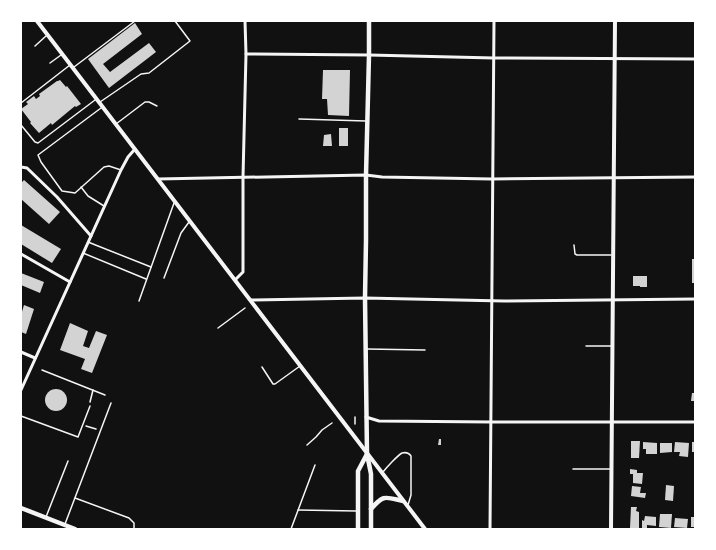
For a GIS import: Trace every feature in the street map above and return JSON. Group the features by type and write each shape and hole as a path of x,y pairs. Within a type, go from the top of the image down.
{"main road":[{"path":"369,21 365,298 366,416 367,454 371,474 371,529"},
{"path":"358,529 358,471 367,454"},
{"path":"371,509 378,500 383,498 388,497 403,500"},
{"path":"21,508 75,529"}],"street":[{"path":"37,21 425,529"},
{"path":"235,280 243,272 243,177 246,54 245,21"},
{"path":"490,529 494,21"},
{"path":"611,529 615,21"},
{"path":"246,54 494,58 695,59"},
{"path":"21,390 121,170 128,157 135,149"},
{"path":"21,167 27,168 57,197 91,236"},
{"path":"158,179 366,176 492,179 614,179 695,177"},
{"path":"21,254 70,282"},
{"path":"250,300 365,298 492,300 695,299"},
{"path":"21,352 35,358"},
{"path":"366,416 379,421 695,422"}],"lane":[{"path":"21,103 135,21"},
{"path":"121,170 109,166 104,167 75,193 62,191 40,162 38,156 141,74 149,73 190,41 174,21"},
{"path":"35,46 48,35"},
{"path":"50,63 62,54"},
{"path":"21,125 35,142 38,143 96,98"},
{"path":"116,124 145,102 149,102 156,106"},
{"path":"299,119 368,121"},
{"path":"81,187 88,196 104,206"},
{"path":"139,301 174,201"},
{"path":"164,278 181,233 190,221"},
{"path":"88,242 151,266"},
{"path":"574,245 576,255 613,254"},
{"path":"83,253 147,279"},
{"path":"586,346 612,346"},
{"path":"366,349 426,350"},
{"path":"262,367 275,384 300,366"},
{"path":"64,525 111,402"},
{"path":"21,416 78,437 90,406"},
{"path":"382,473 388,465 402,453 409,454 411,456 411,496 408,507"},
{"path":"46,517 68,461"},
{"path":"291,529 315,465"},
{"path":"573,469 612,469"},
{"path":"75,498 129,518 134,524 134,529"},
{"path":"298,510 358,511"}],"path":[{"path":"218,328 245,308"},
{"path":"42,370 105,395"},
{"path":"90,406 93,390"},
{"path":"355,417 355,424"},
{"path":"307,445 322,430 332,423"},
{"path":"83,424 100,431"}],"building":[{"path":"135,23 142,34 103,64 110,72 149,43 156,52 109,88 88,59"},
{"path":"323,70 350,70 349,116 328,115 327,99 322,99"},
{"path":"60,80 66,87 67,86 81,104 76,107 75,106 52,125 51,123 39,133 21,109 28,104 26,102 34,96 36,99 40,96 39,94"},
{"path":"339,128 348,128 348,146 339,146"},
{"path":"331,134 332,146 323,146 324,135"},
{"path":"24,180 60,212 49,224 21,199 21,183"},
{"path":"21,225 61,249 52,263 21,244"},
{"path":"692,259 695,259 695,283 692,283"},
{"path":"21,273 44,282 40,293 21,285"},
{"path":"633,276 647,276 647,287 633,286"},
{"path":"24,305 34,309 26,334 21,332 21,315"},
{"path":"70,323 88,331 83,346 89,348 96,331 107,335 92,373 81,369 85,359 60,350"},
{"path":"52,389 60,389 67,396 67,404 60,411 52,411 45,404 45,396"},
{"path":"692,393 695,393 695,401 691,401"},
{"path":"439,439 441,439 441,445 438,445"},
{"path":"631,441 640,441 639,458 631,458"},
{"path":"643,442 657,443 657,454 646,454 646,449 643,449"},
{"path":"675,442 689,443 688,457 679,456 680,452 674,452"},
{"path":"692,442 695,442 695,452 692,452"},
{"path":"660,443 672,443 672,452 660,453"},
{"path":"630,469 637,470 637,473 643,473 642,484 633,483 633,474 630,474"},
{"path":"666,485 674,486 673,501 665,500"},
{"path":"632,486 641,487 640,493 646,493 645,498 631,496"},
{"path":"631,507 637,507 636,511 639,512 639,528 630,528"},
{"path":"660,514 672,514 671,528 659,527"},
{"path":"645,516 656,517 656,526 647,525 647,528 642,528 642,520 644,521"},
{"path":"691,517 695,517 695,527 691,527"},
{"path":"675,518 688,519 687,528 674,527"}]}
